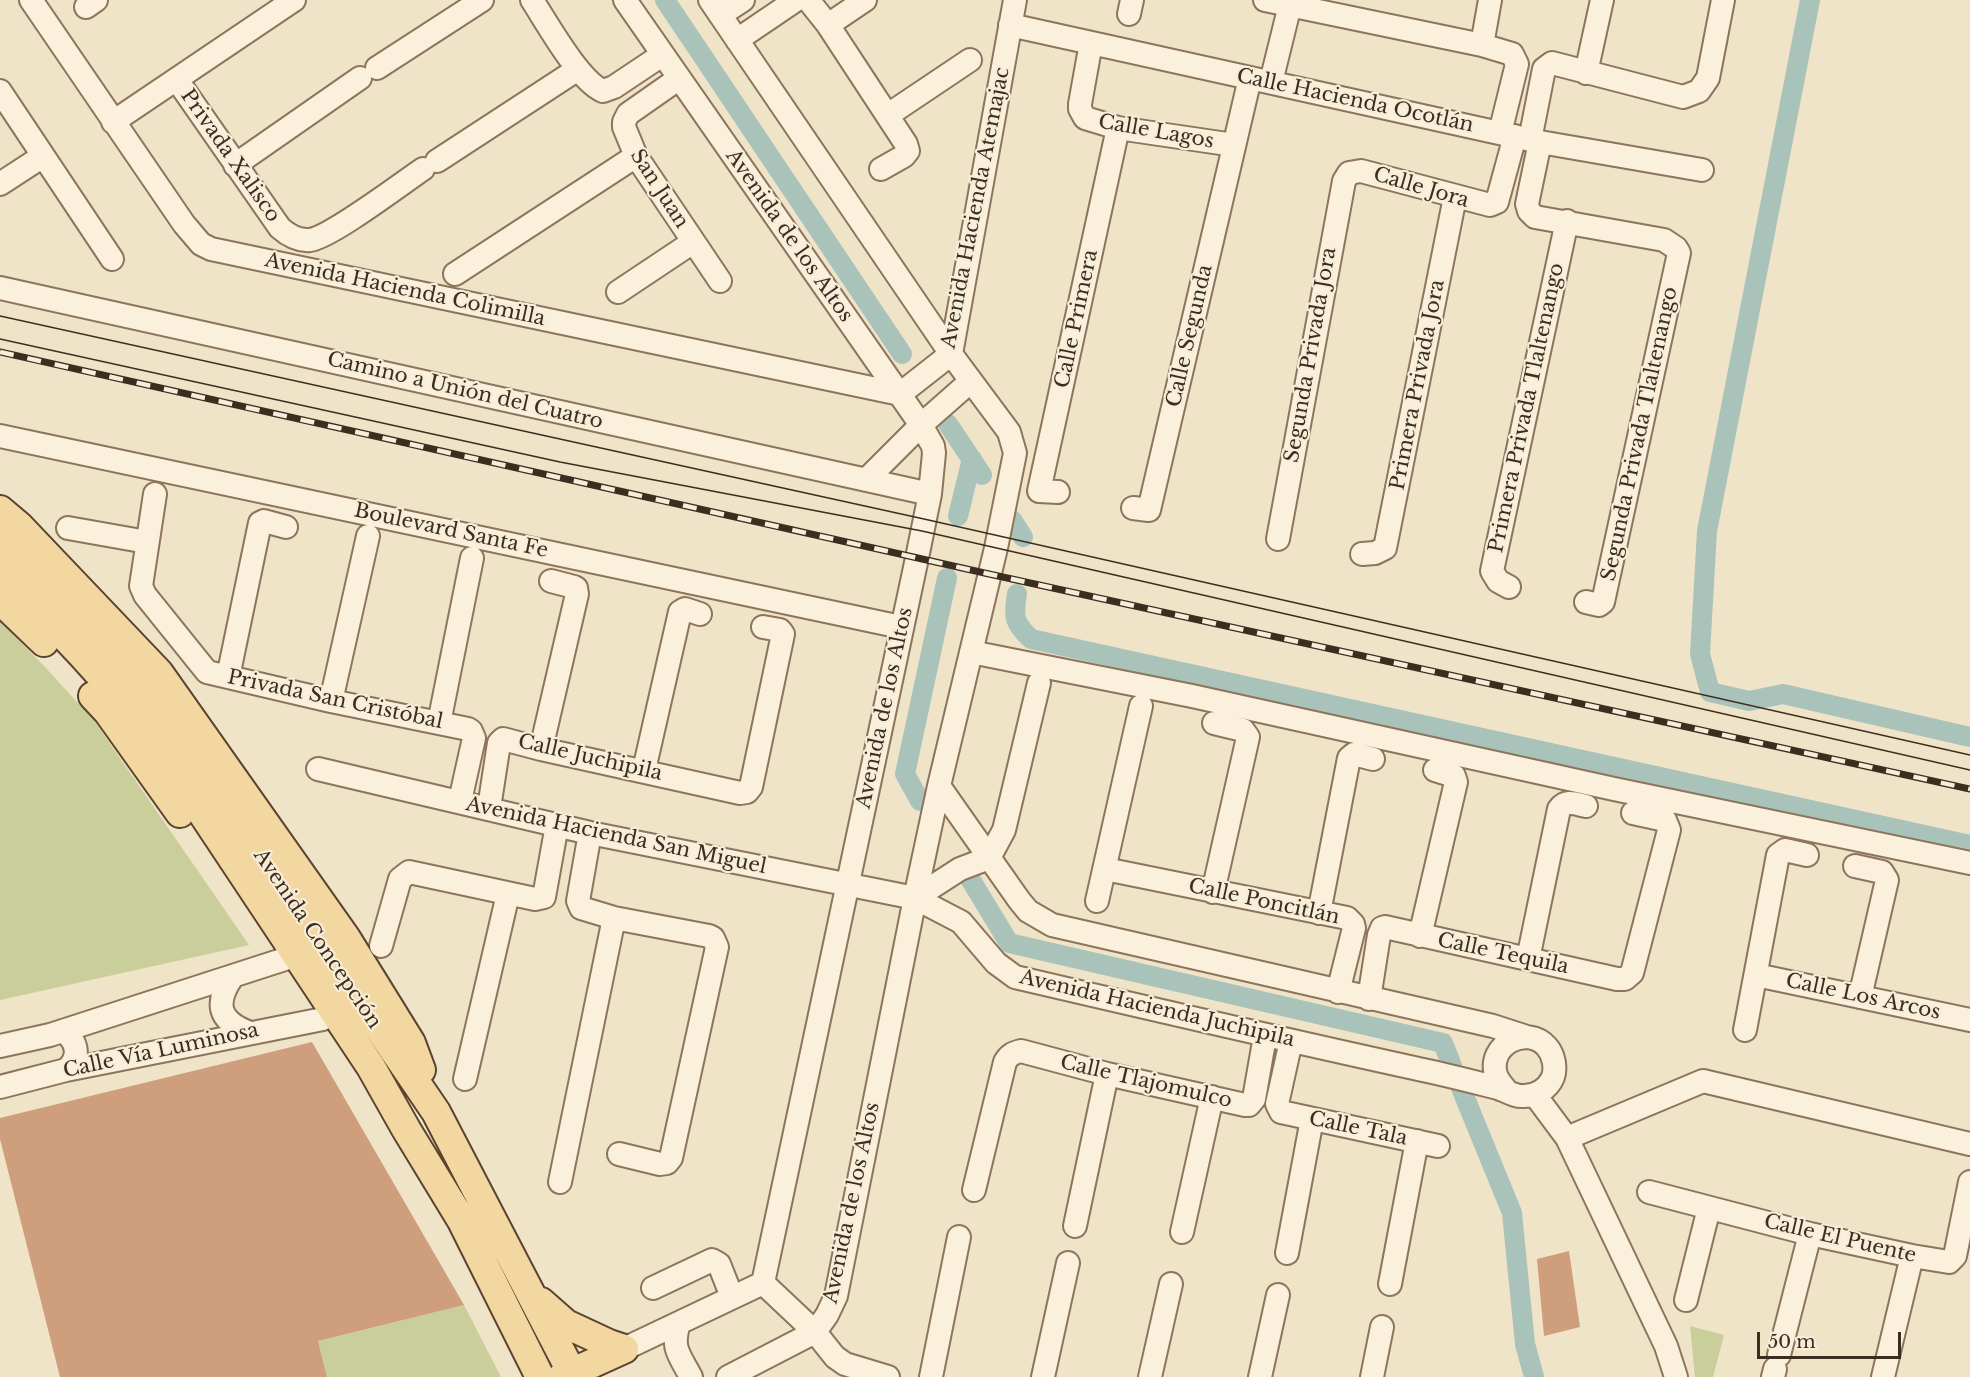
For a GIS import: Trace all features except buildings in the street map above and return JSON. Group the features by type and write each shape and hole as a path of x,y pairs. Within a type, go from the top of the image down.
{"main road":[{"path":"0,510 19,526 159,673 346,938 411,1042 436,1112"},
{"name":"Avenida Concepción","path":"0,542 93,635 167,722 436,1112 530,1293 584,1373"},
{"name":"Avenida Concepción","path":"0,574 25,596 76,650 151,736 324,993 371,1067 462,1221 540,1377"},
{"path":"0,600 58,656 108,712 285,959 357,1072 406,1129"},
{"path":"530,1293 566,1324 624,1349"},
{"path":"584,1373 624,1349"}],"street":[{"name":"Avenida Hacienda Colimilla","path":"31,0 192,235 201,244 211,249 900,394"},
{"path":"113,122 294,0"},
{"path":"235,165 369,73 482,0"},
{"path":"532,0 578,69 593,86 603,91 614,87 662,55"},
{"name":"Avenida de los Altos","path":"625,0 921,424 933,446 934,453 930,494 763,1283"},
{"path":"715,8 743,0"},
{"path":"737,40 796,0"},
{"path":"808,0 828,25 906,144 908,151 904,156 881,169"},
{"path":"828,25 865,0"},
{"name":"Avenida Hacienda Atemajac","path":"900,394 951,354 1014,0"},
{"path":"1265,0 1290,5 1371,10 1512,54 1517,61 1527,207 1535,217 1567,222"},
{"path":"1482,45 1490,0"},
{"path":"1586,73 1602,0"},
{"path":"1521,138 1546,66 1552,63 1683,97 1699,91 1708,78 1723,0"},
{"path":"1234,145 1290,5"},
{"name":"Avenida de los Altos","path":"715,8 951,354 1008,432 1015,453 996,548 939,786 915,898 836,1296 815,1332"},
{"name":"Calle Hacienda Ocotlán","path":"1010,25 1521,138 1702,171"},
{"name":"Calle Lagos","path":"1091,43 1080,109 1085,118 1118,128 1234,145"},
{"path":"888,115 970,60"},
{"name":"Privada Xalisco","path":"177,80 280,228 291,236 307,240 329,233 578,69"},
{"name":"San Juan","path":"678,79 626,117 625,132 636,156 720,281"},
{"path":"0,91 112,260"},
{"name":"Calle Primera","path":"1058,492 1039,491 1118,128"},
{"name":"Calle Jora","path":"1349,173 1361,171 1487,206 1497,202 1521,138"},
{"name":"Calle Segunda","path":"1133,508 1149,510 1234,145"},
{"path":"0,184 43,156"},
{"path":"455,274 636,156"},
{"name":"Segunda Privada Jora","path":"1278,539 1341,191 1349,173"},
{"name":"Primera Privada Jora","path":"1362,554 1375,553 1385,548 1455,198"},
{"name":"Segunda Privada Tlaltenango","path":"1567,222 1664,240 1676,248 1679,259 1603,602 1597,605 1586,602"},
{"name":"Primera Privada Tlaltenango","path":"1509,587 1498,581 1492,571 1567,222"},
{"path":"618,292 693,242"},
{"name":"Camino a Unión del Cuatro","path":"0,288 930,494"},
{"path":"866,480 921,424 971,381"},
{"name":"Boulevard Santa Fe","path":"0,436 901,627"},
{"name":"Privada San Cristóbal","path":"155,494 141,584 143,592 207,672 331,701 468,729 474,738 460,801"},
{"path":"228,677 260,523 264,520 286,527"},
{"path":"68,528 147,542"},
{"path":"331,701 368,536"},
{"path":"439,723 472,558"},
{"path":"541,749 577,594 574,586 551,581"},
{"path":"644,770 680,612 685,609 700,614"},
{"name":"Calle Juchipila","path":"489,808 499,741 506,739 541,749 740,793 747,792 751,787 783,634 780,630 763,627"},
{"path":"971,652 1192,696 1614,789 1970,863"},
{"path":"915,898 960,869 989,858 1004,830 1039,683"},
{"path":"1097,901 1141,706"},
{"path":"1213,892 1248,737 1243,730 1214,723"},
{"path":"1318,913 1349,758 1354,754 1373,759"},
{"name":"Avenida Hacienda San Miguel","path":"318,769 590,833 915,898"},
{"path":"1420,936 1456,782 1451,774 1435,770"},
{"path":"939,786 1028,910 1052,925 1493,1026 1537,1039 1548,1048 1554,1062 1553,1077 1545,1088 1535,1095 1521,1096 1506,1090 1496,1077 1494,1064 1498,1052 1508,1041 1524,1036"},
{"path":"1528,959 1559,809 1568,803 1586,806"},
{"name":"Calle Tequila","path":"1369,999 1382,928 1389,927 1420,936 1625,979 1632,973 1669,830 1665,820 1633,813"},
{"path":"381,946 400,879 406,873 414,872 508,894 542,898 545,895 557,825"},
{"path":"590,833 578,903 582,909 614,918 713,938 717,947 671,1158 660,1164 619,1154"},
{"path":"1745,1030 1778,855 1785,850 1807,855"},
{"path":"1855,866 1882,872 1887,880 1860,997"},
{"name":"Calle Poncitlán","path":"1105,869 1347,918 1354,928 1338,992"},
{"path":"465,1079 508,894"},
{"name":"Avenida Hacienda Juchipila","path":"915,898 961,922 996,963 1015,977 1506,1090"},
{"path":"560,1182 614,918"},
{"name":"Calle Vía Luminosa","path":"0,1046 62,1031 285,959"},
{"name":"Calle Los Arcos","path":"1756,975 1860,997 1969,1013"},
{"path":"233,976 221,1000 223,1013 236,1027 250,1033"},
{"name":"Calle Vía Luminosa","path":"0,1087 66,1070 322,1019"},
{"path":"62,1031 73,1040 76,1053 72,1065 66,1070"},
{"name":"Calle Tlajomulco","path":"974,1190 1005,1062 1009,1056 1021,1051 1107,1074 1245,1105 1254,1099 1265,1035"},
{"name":"Calle Tala","path":"1292,1041 1277,1104 1279,1110 1428,1144 1390,1284"},
{"path":"1075,1226 1107,1074"},
{"path":"1567,1138 1703,1081 1970,1144"},
{"path":"1535,1095 1567,1138 1666,1346 1676,1377"},
{"path":"1182,1232 1212,1097"},
{"path":"1287,1253 1312,1119"},
{"name":"Calle El Puente","path":"1649,1192 1810,1234 1946,1262 1954,1259 1970,1182"},
{"path":"1686,1300 1709,1208"},
{"path":"1776,1367 1810,1234"},
{"path":"931,1377 959,1237"},
{"path":"1883,1377 1912,1256"},
{"path":"652,1288 712,1260 719,1264 732,1297"},
{"path":"1042,1377 1068,1263"},
{"path":"624,1349 763,1283 815,1332 827,1349 845,1364 888,1377"},
{"path":"1150,1377 1171,1284"},
{"path":"1260,1377 1278,1295"},
{"path":"679,1323 674,1339 675,1345 691,1377"},
{"path":"1372,1377 1382,1328"},
{"path":"728,1377 815,1332"}],"green space":[{"path":"0,621 95,722 249,945 0,1000"},
{"path":"464,1305 501,1377 327,1377 318,1341"},
{"path":"1690,1326 1724,1335 1713,1377 1695,1377"}],"waterway":[{"path":"665,0 902,354"},
{"path":"1810,0 1707,531 1700,654 1710,692 1749,701 1783,694 1970,737"},
{"path":"948,424 982,475"},
{"path":"958,516 972,459"},
{"path":"1012,520 1023,537"},
{"path":"920,801 905,774 947,578"},
{"path":"1017,594 1016,619 1031,639 1970,845"},
{"path":"969,877 1009,943 1443,1043 1452,1066"},
{"path":"1461,1088 1512,1213 1525,1344 1534,1377"}],"tram line":[{"path":"0,316 924,519 1970,755"},
{"path":"0,339 560,462 922,531 1970,770"}],"railway":[{"path":"0,352 989,574 1970,789"}]}
